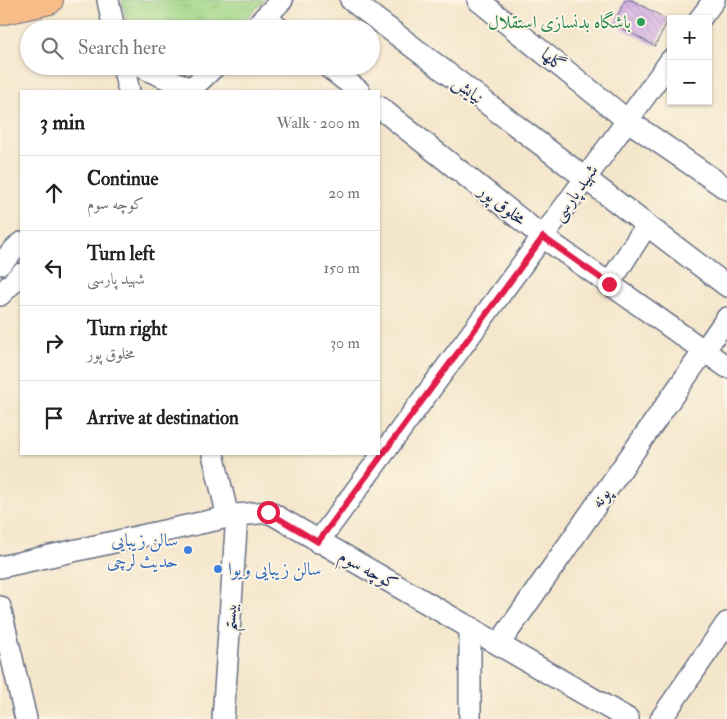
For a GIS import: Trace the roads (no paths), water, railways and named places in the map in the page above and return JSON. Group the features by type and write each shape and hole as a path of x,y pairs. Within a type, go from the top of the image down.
{"main road":[{"path":"0,11 49,0"}],"street":[{"path":"108,0 112,20"},
{"path":"269,20 282,0"},
{"name":"نیایش","path":"351,0 377,20"},
{"name":"گلها","path":"478,0 628,120 727,189"},
{"path":"703,15 714,0"},
{"name":"نیایش","path":"380,22 727,286"},
{"name":"شهید پارسی","path":"318,542 667,66"},
{"path":"125,75 129,90"},
{"path":"158,75 190,90 205,75"},
{"path":"339,75 358,90"},
{"name":"مخلوق پور","path":"380,108 543,237 727,367"},
{"path":"609,284 646,226"},
{"path":"0,264 20,244"},
{"path":"0,295 20,275"},
{"name":"پونه","path":"498,644 727,318"},
{"name":"بیستم","path":"212,455 232,516 223,719"},
{"name":"کوچه سوم","path":"0,567 232,516 268,512 628,719"},
{"path":"0,608 26,719"},
{"path":"662,719 727,623"},
{"path":"470,627 470,719"}],"place":[{"name":"باشگاه بدنسازی استقلال","path":"641,22"},
{"name":"سالن زیبایی حدیث لرچی","path":"188,550"},
{"name":"سالن زیبایی ویوا","path":"218,569"}]}
